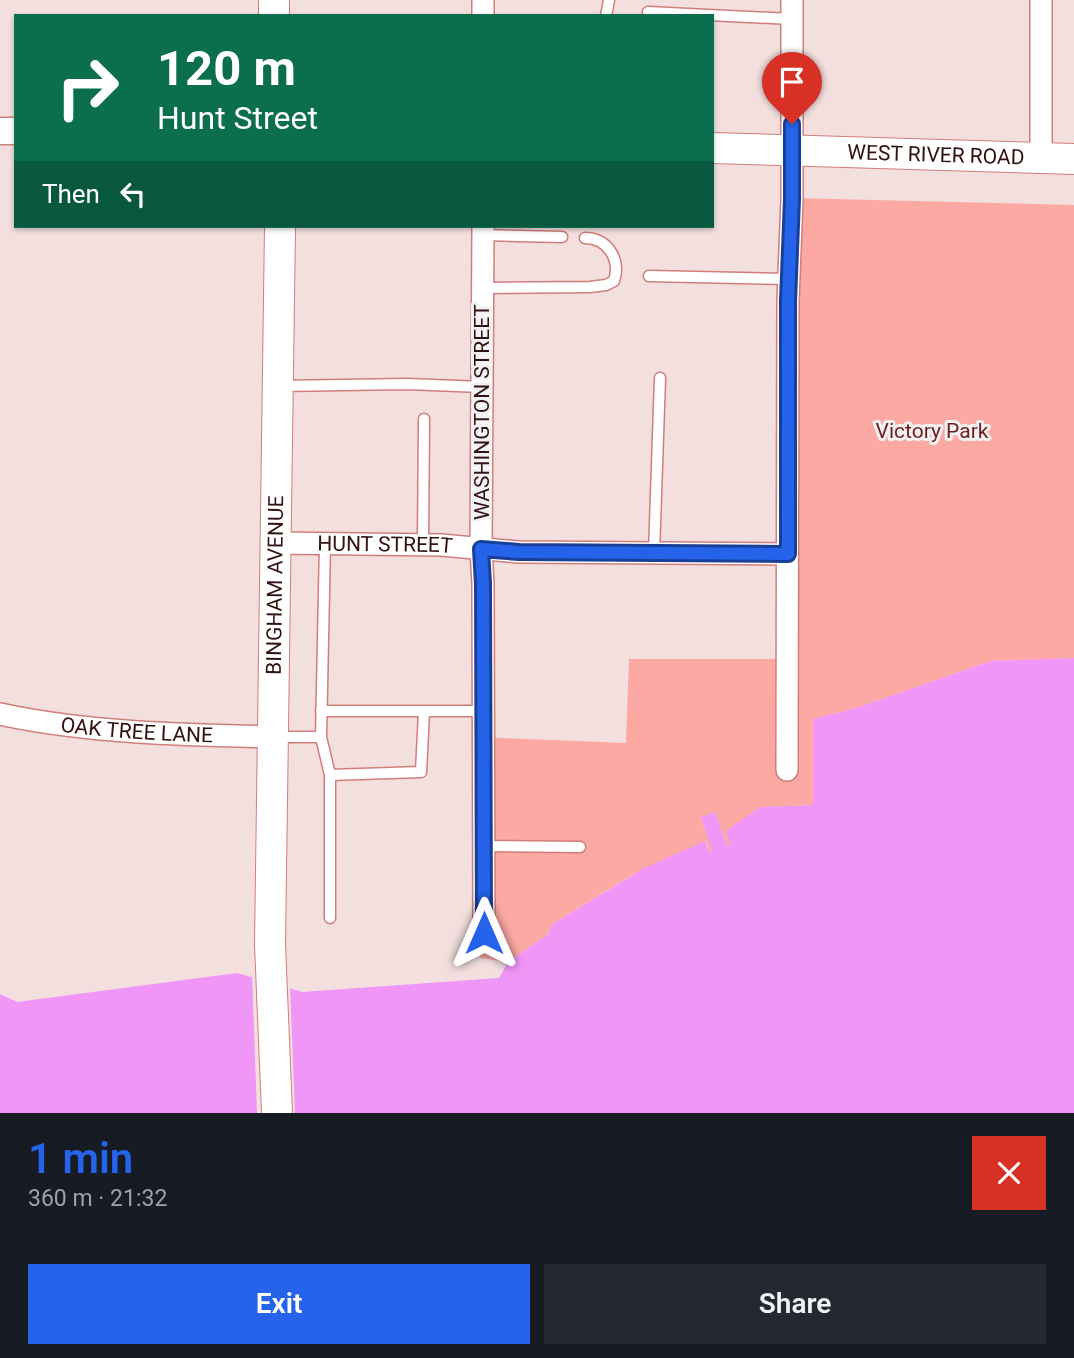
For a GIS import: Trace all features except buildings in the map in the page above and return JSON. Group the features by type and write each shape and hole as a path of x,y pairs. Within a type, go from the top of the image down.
{"main road":[{"name":"WEST RIVER ROAD","path":"714,148 1074,159"},
{"name":"BINGHAM AVENUE","path":"277,1113 271,944 280,228"}],"street":[{"path":"1041,0 1041,159"},
{"path":"787,770 792,10"},
{"name":"WASHINGTON STREET","path":"483,230 481,549 484,933"},
{"name":"HUNT STREET","path":"275,543 423,544 519,552 788,554"},
{"name":"OAK TREE LANE","path":"0,714 36,722 81,727 275,737"}],"lane":[{"path":"648,12 792,10"},
{"path":"483,230 562,237"},
{"path":"482,288 590,287 614,281 617,272 612,252 604,242 596,238 585,238"},
{"path":"649,276 789,279"},
{"path":"654,552 660,378"},
{"path":"277,386 407,384 482,387"},
{"path":"423,544 424,419"},
{"path":"325,543 321,737 330,775 330,918"},
{"path":"321,711 483,711"},
{"path":"330,775 421,772 424,712"},
{"path":"275,737 321,737"},
{"path":"484,846 580,847"}],"green space":[{"name":"Victory Park","path":"791,198 1074,205 1074,658 991,661 856,708 814,719 814,805 760,807 730,846 727,846 715,812 701,818 713,851 709,852 706,842 632,875 553,924 547,935 508,962 480,958 480,737 626,743 629,659 788,659"}],"shaded area":[{"path":"1074,658 1074,1113 0,1113 0,994 17,1002 237,973 302,992 499,978 508,962 547,935 553,924 644,868 705,841 709,852 712,851 701,817 715,812 727,846 730,845 726,831 760,807 813,805 813,719 856,708 991,661"}],"pier":[{"path":"252,973 290,984 295,1113 257,1113"}],"route":[{"path":"484,933 481,549 519,552 788,554 788,301 792,124"}]}
